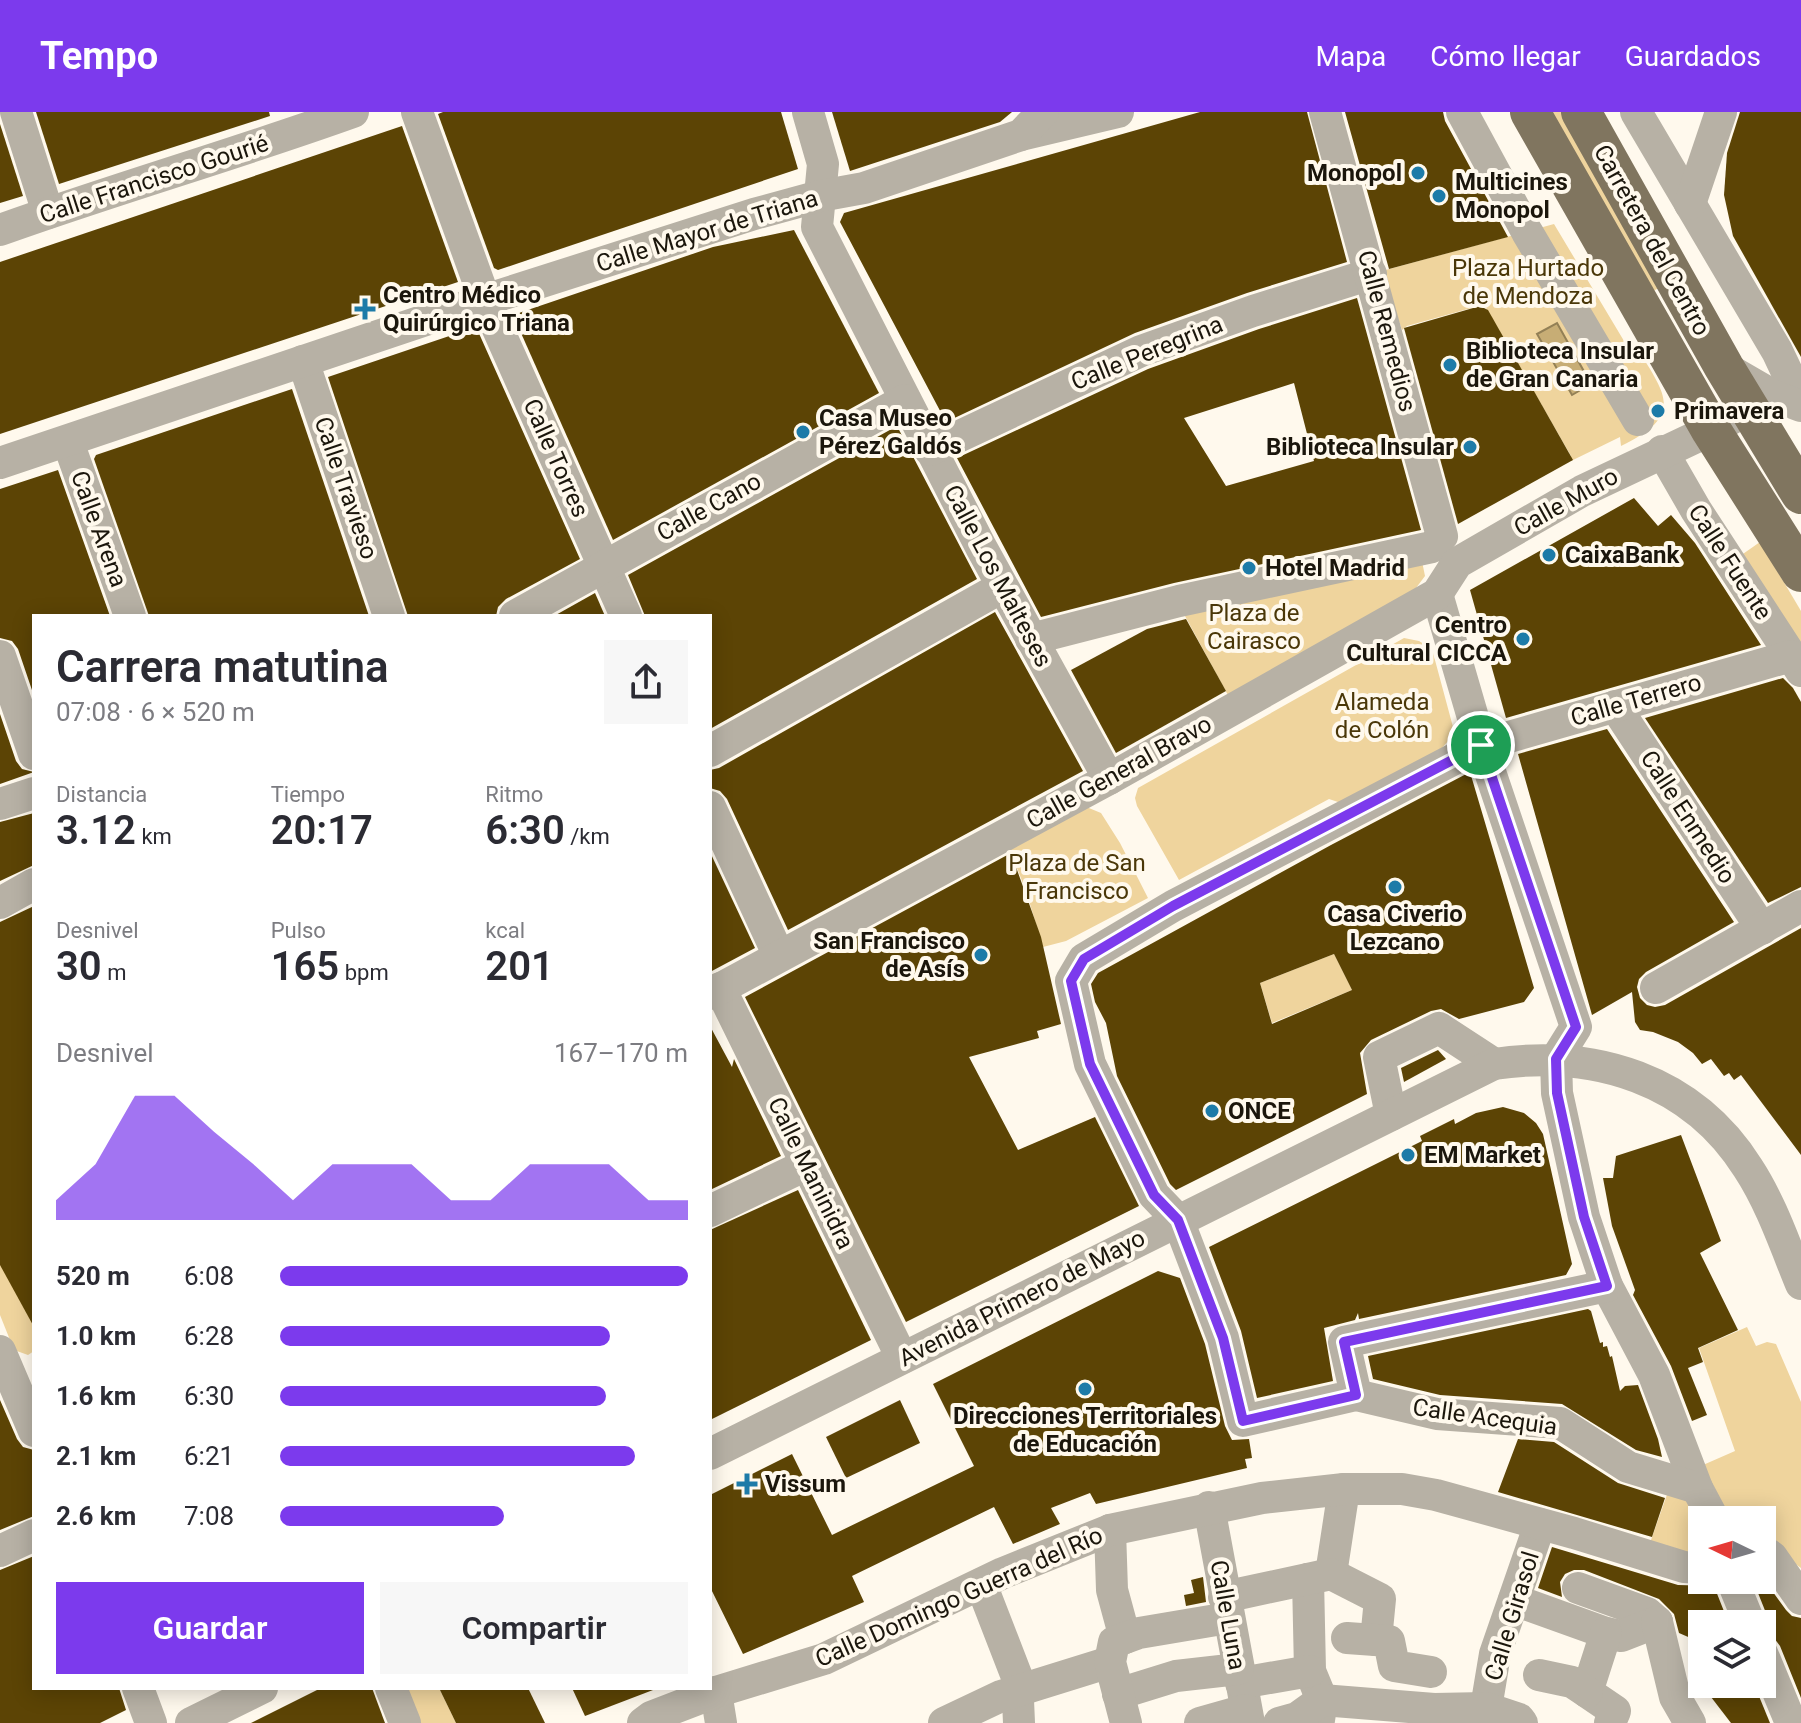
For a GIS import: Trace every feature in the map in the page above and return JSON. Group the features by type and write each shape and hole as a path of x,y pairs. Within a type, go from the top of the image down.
{"main road":[{"name":"Carretera del Centro","path":"1530,112 1711,430 1801,572"},
{"name":"Carretera del Centro","path":"1581,112 1724,367 1784,397 1801,494"}],"street":[{"path":"16,112 48,213"},
{"name":"Calle Francisco Gourié","path":"0,230 265,144 353,112"},
{"name":"Calle Torres","path":"417,112 485,300 625,614"},
{"name":"Calle Los Malteses","path":"808,112 823,164 817,227 1002,587 1109,779"},
{"name":"Calle Mayor de Triana","path":"0,463 485,300 754,214 864,188 1021,135 1043,112"},
{"path":"1021,135 1118,112"},
{"name":"Calle Remedios","path":"1325,112 1444,549"},
{"path":"1462,112 1527,232 1638,420"},
{"path":"1636,112 1777,351 1784,397"},
{"path":"1690,204 1721,112"},
{"name":"Calle Peregrina","path":"930,450 1141,351 1371,274"},
{"name":"Calle Travieso","path":"303,361 388,614"},
{"name":"Calle Muro","path":"1437,594 1444,549 1582,491 1662,451 1784,397"},
{"name":"Calle Cano","path":"519,614 905,400"},
{"name":"Calle Arena","path":"68,442 129,614"},
{"name":"Calle Fuente","path":"1662,451 1696,510 1796,663"},
{"path":"1031,639 1179,601 1444,549"},
{"path":"712,750 1002,587"},
{"path":"1437,594 1481,745 1576,1027 1556,1059 1561,1120 1584,1217 1607,1286 1654,1375 1707,1506"},
{"name":"Calle General Bravo","path":"715,991 1109,779 1437,594"},
{"path":"0,656 32,748"},
{"name":"Calle Terrero","path":"1178,1220 1154,1195 1090,1064 1071,981 1084,959 1173,906 1481,745 1615,706 1796,663"},
{"name":"Calle Enmedio","path":"1615,706 1762,929"},
{"path":"0,804 32,794"},
{"path":"712,811 779,956"},
{"path":"0,903 32,885"},
{"path":"1656,988 1801,906"},
{"name":"Calle Maninidra","path":"715,991 902,1358"},
{"path":"1391,1115 1379,1057 1439,1028 1494,1064"},
{"name":"Avenida Primero de Mayo","path":"712,1453 1494,1064 1556,1059 1593,1064 1638,1076 1685,1101 1715,1125 1747,1165 1761,1189 1801,1284"},
{"path":"712,1210 806,1165"},
{"path":"1178,1220 1223,1338 1243,1421 1356,1395 1344,1342 1607,1286"},
{"path":"11,1371 32,1426"},
{"name":"Calle Acequia","path":"1356,1395 1437,1414 1560,1423 1628,1467 1697,1488"},
{"path":"1279,1723 1297,1718 1317,1698 1320,1576 1344,1489"},
{"name":"Calle Domingo Guerra del Río","path":"643,1723 651,1717 718,1707 981,1584 1110,1530 1262,1498 1344,1489 1402,1489 1436,1495 1688,1567"},
{"name":"Calle Luna","path":"1209,1507 1244,1696"},
{"name":"Calle Girasol","path":"1486,1708 1495,1654 1540,1524"},
{"path":"1110,1530 1122,1708 1176,1676 1244,1696 1317,1698 1433,1716 1486,1708 1519,1719 1522,1723"},
{"path":"0,1551 32,1536"},
{"path":"1617,1603 1634,1552"},
{"path":"1776,1563 1801,1599"},
{"path":"1019,1708 1118,1650 1139,1633 1320,1576 1380,1599 1362,1639 1389,1641 1394,1666 1431,1672"},
{"path":"981,1584 1017,1677 1019,1708"},
{"path":"1578,1588 1647,1613 1657,1622 1675,1697 1690,1723"},
{"path":"1514,1600 1621,1636 1657,1622"},
{"path":"1587,1692 1606,1633"},
{"path":"1539,1675 1572,1682 1615,1711 1615,1721"},
{"path":"1776,1687 1791,1723"},
{"path":"139,1690 151,1723"},
{"path":"164,1723 231,1690"},
{"path":"191,1723 258,1690"},
{"path":"392,1690 405,1723"},
{"path":"944,1723 1001,1696 1019,1708"},
{"path":"1200,1723 1244,1696"}],"green space":[{"path":"1547,112 1563,112 1660,287 1652,292"},
{"name":"Plaza Hurtado de Mendoza","path":"1554,224 1633,356 1637,348 1648,365 1664,404 1654,425 1641,435 1621,446 1620,437 1571,461 1571,456 1486,308 1475,307 1402,330 1382,271"},
{"name":"Plaza de Cairasco","path":"1417,537 1425,576 1410,596 1230,699 1172,592"},
{"path":"1760,542 1801,611 1801,651 1740,556"},
{"name":"Alameda de Colón","path":"1404,638 1419,641 1432,649 1453,727 1449,740 1441,749 1341,803 1329,799 1179,880 1137,806 1135,798 1138,788"},
{"name":"Plaza de San Francisco","path":"1084,806 1101,813 1148,898 1066,941 1043,947 1006,840"},
{"path":"1334,954 1352,990 1272,1023 1260,983"},
{"path":"32,1213 32,1352 28,1355 14,1350 0,1315 0,1225"},
{"path":"1747,1327 1756,1346 1767,1342 1776,1344 1801,1402 1801,1568 1776,1550 1776,1506 1721,1506 1703,1465 1735,1451 1699,1348"},
{"path":"1669,1489 1683,1494 1692,1506 1688,1506 1688,1555 1650,1543"},
{"path":"386,1690 440,1690 456,1723 398,1723"}],"shaded area":[{"path":"1557,323 1591,384 1572,395 1537,334"}],"building":[{"path":"36,112 269,112 270,116 59,184"},
{"path":"781,112 798,169 498,270 494,268 438,114"},
{"path":"832,112 1012,112 1000,122 850,171"},
{"path":"1200,112 1307,112 1347,262 1135,333 946,422 840,222 844,213"},
{"name":"Monopol","path":"1345,112 1443,112 1508,237 1389,269"},
{"path":"1740,112 1801,112 1801,357 1733,236 1724,195 1727,153"},
{"path":"0,124 23,196 0,203"},
{"path":"402,126 458,282 0,434 0,262"},
{"path":"794,230 879,393 613,540 513,315 713,247"},
{"path":"1357,298 1421,530 1174,583 1041,617 957,458 1148,369","holes":["1294,383 1314,461 1226,486 1184,418"]},
{"path":"1480,306 1488,310 1573,460 1458,524 1404,328"},
{"path":"477,329 580,559 506,599 498,607 496,614 407,614 328,377"},
{"path":"292,389 368,614 148,614 94,459 96,455"},
{"path":"897,426 977,579 712,728 712,614 644,614 628,575"},
{"path":"58,470 109,614 32,614 32,690 18,649 12,641 0,638 0,489"},
{"path":"1634,498 1658,526 1671,515 1695,543 1761,645 1506,718 1470,590"},
{"path":"595,593 604,614 558,614"},
{"path":"995,612 1083,771 788,930 727,799 720,791 712,789 712,770"},
{"path":"1186,619 1226,691 1116,753 1071,670 1147,629"},
{"path":"1783,678 1801,702 1801,887 1768,903 1645,718"},
{"path":"0,714 16,761 22,769 32,773 0,784"},
{"path":"1607,729 1734,922 1646,972 1639,979 1637,987 1640,998 1647,1005 1665,1005 1801,928 1801,1155 1741,1075 1734,1080 1729,1073 1724,1076 1711,1059 1702,1064 1678,1042 1640,1030 1635,1022 1632,992 1592,1015 1518,754"},
{"path":"1470,772 1534,988 1524,1002 1459,1019 1441,1009 1431,1011 1371,1040 1360,1053 1367,1094 1176,1190 1170,1184 1117,1076 1106,1023 1095,1002 1091,984 1098,973","holes":["1334,954 1352,990 1272,1024 1260,983"]},
{"path":"32,814 32,866 0,881 0,822"},
{"path":"1011,853 1041,937 1061,1024 1037,1031 1039,1038 969,1057 1018,1150 1095,1117 1139,1206 906,1322 745,997"},
{"path":"712,856 755,948 712,971"},
{"path":"32,907 32,1323 0,1265 0,922"},
{"path":"712,1030 732,1067 734,1059 781,1156 712,1189"},
{"path":"1438,1050 1446,1059 1404,1082 1401,1068"},
{"path":"1503,1107 1524,1113 1543,1134 1572,1264 1566,1275 1359,1319 1358,1313 1355,1320 1324,1328 1333,1381 1257,1398 1241,1331 1209,1247 1422,1141 1420,1136 1454,1119 1455,1124 1476,1113"},
{"path":"1681,1135 1721,1241 1700,1253 1738,1330 1698,1348 1703,1362 1688,1368 1707,1415 1692,1421 1671,1366 1633,1295 1635,1290 1612,1226 1603,1178 1613,1178 1616,1156"},
{"path":"798,1190 871,1340 712,1419 712,1229"},
{"path":"1158,1271 1180,1278 1205,1344 1225,1426 1232,1440 1249,1439 1252,1458 1245,1459 1247,1468 1096,1504 1090,1493 1051,1508 1060,1524 1013,1544 994,1507 852,1576 864,1602 743,1654 712,1591 712,1494 792,1454 832,1535 974,1466 933,1384"},
{"path":"1588,1309 1600,1343 1603,1342 1603,1347 1607,1346 1612,1356 1620,1391 1625,1386 1638,1385 1662,1457 1636,1450 1562,1404 1440,1395 1373,1379 1368,1356"},
{"path":"0,1400 17,1439 23,1447 32,1449 32,1517 0,1530"},
{"path":"900,1400 920,1443 846,1478 826,1437"},
{"path":"1518,1439 1554,1442 1618,1483 1665,1498 1652,1537 1498,1492"},
{"path":"1552,1547 1678,1585 1688,1585 1688,1594 1717,1594 1723,1610 1688,1610 1688,1637 1679,1633 1674,1614 1659,1599 1584,1570 1565,1574 1560,1582 1562,1597 1538,1588"},
{"path":"32,1557 32,1690 120,1690 126,1710 100,1723 0,1723 0,1570"},
{"path":"1203,1577 1206,1602 1186,1606 1184,1595 1194,1593 1191,1580"},
{"path":"1758,1594 1774,1594 1792,1616 1801,1618 1801,1698 1776,1641 1776,1610 1765,1610"},
{"path":"317,1690 373,1690 385,1723 251,1723"},
{"path":"440,1690 529,1690 545,1723 456,1723"},
{"path":"573,1690 653,1690 585,1716"},
{"path":"1712,1698 1760,1698 1770,1723 1731,1723"}],"place":[{"name":"Monopol","path":"1418,173"},
{"name":"Multicines Monopol","path":"1439,196"},
{"name":"Centro Médico Quirúrgico Triana","path":"365,309"},
{"name":"Biblioteca Insular de Gran Canaria","path":"1450,365"},
{"name":"Primavera","path":"1658,411"},
{"name":"Casa Museo Pérez Galdós","path":"803,432"},
{"name":"Biblioteca Insular","path":"1470,447"},
{"name":"CaixaBank","path":"1549,555"},
{"name":"Hotel Madrid","path":"1249,568"},
{"name":"Centro Cultural CICCA","path":"1523,639"},
{"name":"Casa Civerio Lezcano","path":"1395,887"},
{"name":"San Francisco de Asís","path":"981,955"},
{"name":"ONCE","path":"1212,1111"},
{"name":"EM Market","path":"1408,1155"},
{"name":"Direcciones Territoriales de Educación","path":"1085,1389"},
{"name":"Vissum","path":"747,1484"}],"route":[{"path":"1481,745 1576,1027 1556,1059 1557,1093 1584,1217 1607,1286 1344,1342 1356,1395 1243,1421 1223,1338 1178,1220 1154,1195 1090,1064 1071,981 1084,959 1173,906 1481,745"}]}
